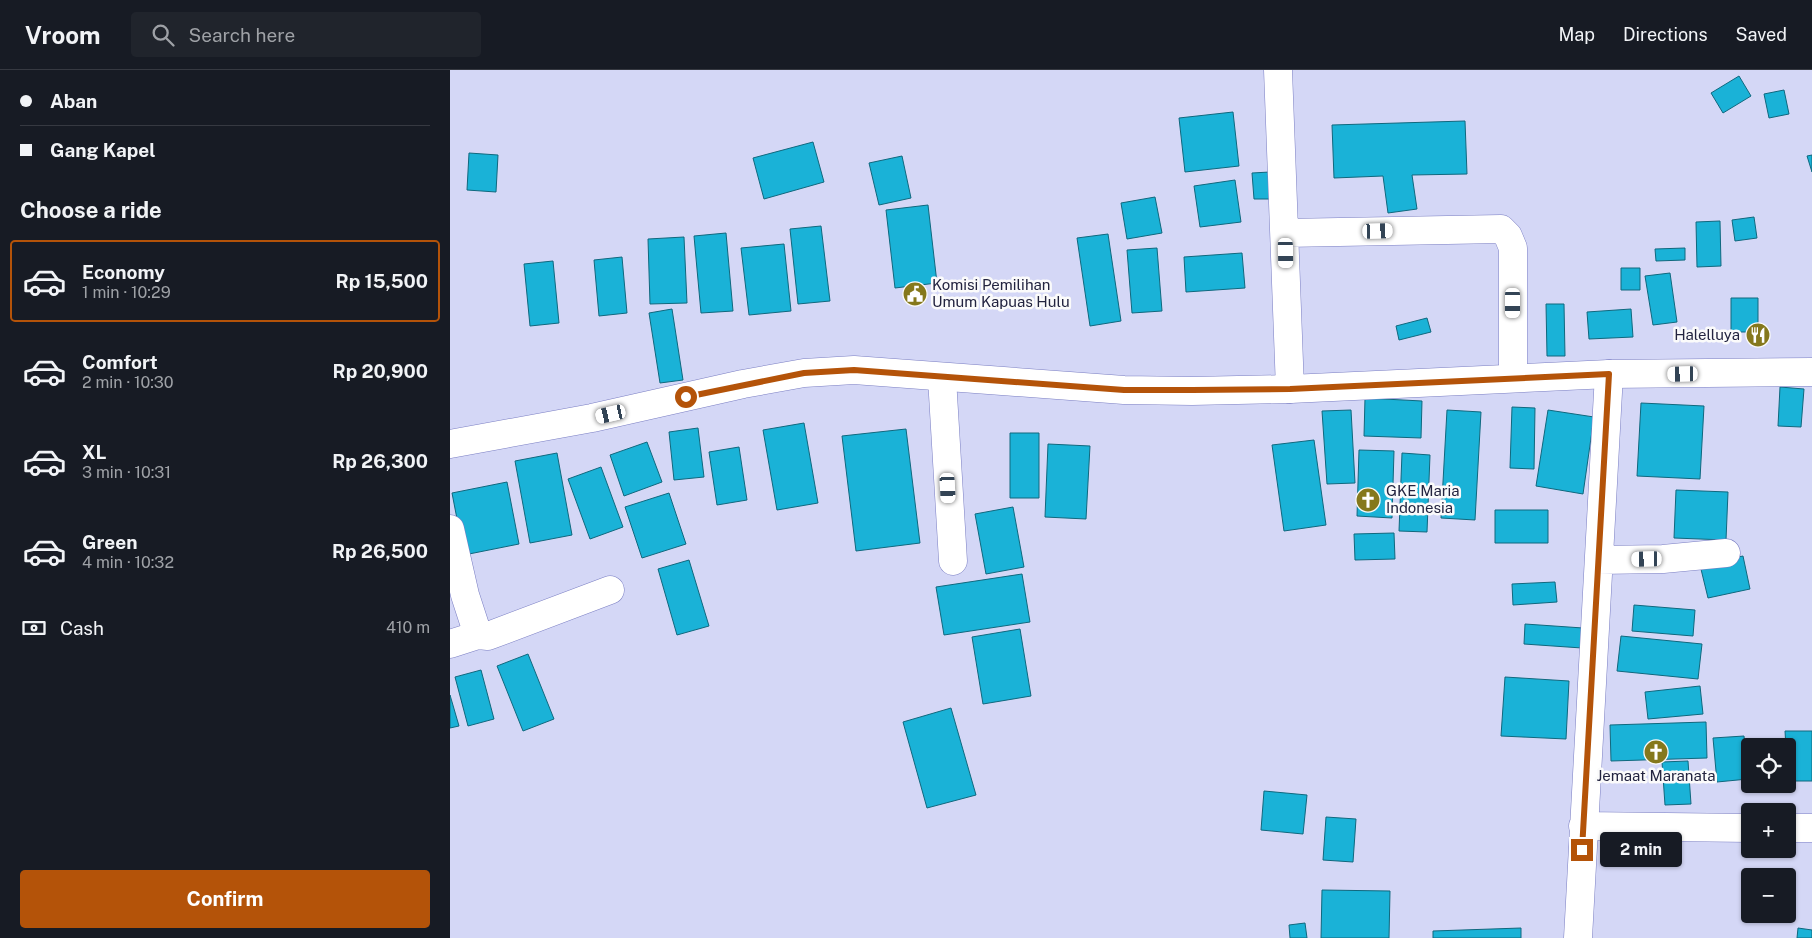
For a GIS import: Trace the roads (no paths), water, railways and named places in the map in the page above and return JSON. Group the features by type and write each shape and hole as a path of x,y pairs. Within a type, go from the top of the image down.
{"main road":[{"path":"1278,70 1290,389"},
{"path":"1285,233 1500,229 1508,236 1513,248 1513,378"},
{"path":"450,444 583,420 743,384 804,373 854,370 1124,390 1290,389 1609,374 1812,372"},
{"path":"1578,938 1582,826 1609,374"},
{"path":"942,378 953,561"},
{"path":"450,529 465,595 478,635"},
{"path":"1599,560 1663,559 1726,553"},
{"path":"450,644 478,635 488,636 610,590"},
{"path":"1582,826 1741,828"},
{"path":"1796,828 1812,828"}],"place":[{"name":"Komisi Pemilihan Umum Kapuas Hulu","path":"915,294"},
{"name":"Halelluya","path":"1758,335"},
{"name":"GKE Maria Indonesia","path":"1368,500"},
{"name":"Jemaat Maranata","path":"1656,752"}]}
